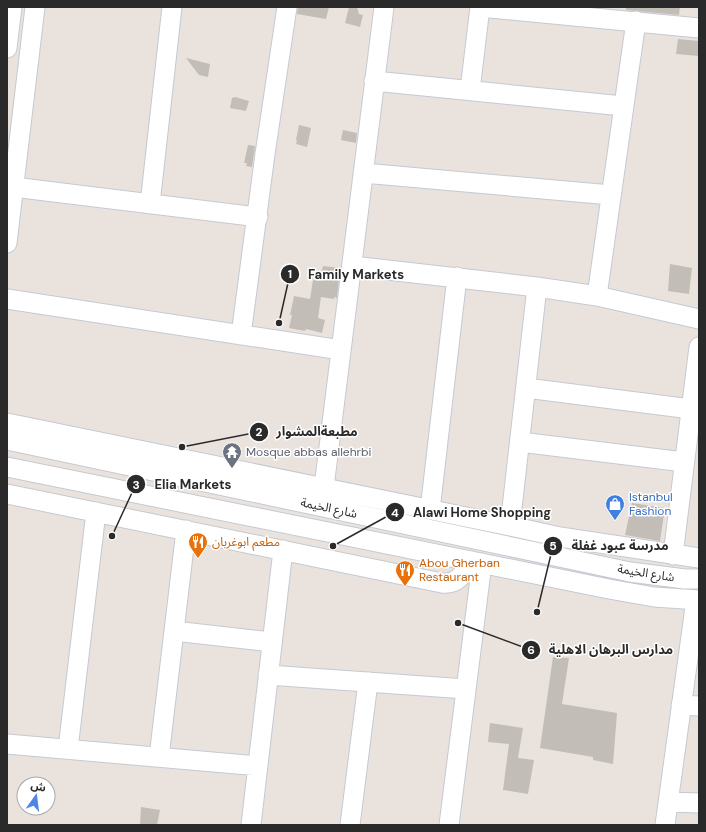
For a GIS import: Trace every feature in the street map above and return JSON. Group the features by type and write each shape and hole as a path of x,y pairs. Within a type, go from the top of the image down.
{"street":[{"path":"7,48 12,7"},
{"path":"7,243 35,7"},
{"path":"150,204 172,7"},
{"path":"241,335 287,7"},
{"path":"324,487 384,7"},
{"path":"470,90 480,7 699,28"},
{"path":"597,296 636,21"},
{"path":"374,81 623,106"},
{"path":"363,173 611,195"},
{"path":"13,187 258,217"},
{"path":"352,266 457,277 597,296 699,319"},
{"path":"430,510 457,277"},
{"path":"510,526 537,287"},
{"path":"7,299 341,350"},
{"path":"673,555 690,451 691,409 699,347"},
{"path":"526,388 691,409"},
{"path":"7,423 324,487 560,537 699,558"},
{"name":"شارع الخيمة","path":"7,440 630,572 685,579 699,579"},
{"path":"520,442 690,451"},
{"name":"شارع الخيمة","path":"7,467 617,590 654,597 698,600"},
{"path":"7,494 448,584 458,580 477,562"},
{"path":"205,534 209,508"},
{"path":"68,749 96,512"},
{"path":"347,512 355,521 358,528 354,534 347,536"},
{"path":"159,757 186,530"},
{"path":"433,554 429,548 430,541 436,537 449,533"},
{"path":"556,556 560,537"},
{"path":"251,825 283,550"},
{"path":"449,825 466,689 477,562"},
{"path":"665,825 668,802 690,706 698,600"},
{"path":"174,631 272,642"},
{"path":"268,675 466,689"},
{"path":"350,825 368,682"},
{"path":"7,744 258,766"},
{"path":"668,802 699,803"}],"building":[{"path":"298,7 329,7 326,19 297,14"},
{"path":"349,7 357,7 359,14 363,15 360,27 345,23"},
{"path":"626,7 680,7 679,15 626,10"},
{"path":"678,39 699,41 699,56 676,54"},
{"path":"186,58 210,64 208,77 199,75"},
{"path":"235,97 249,101 246,111 230,108 232,98"},
{"path":"299,125 311,128 307,147 296,144"},
{"path":"343,130 357,133 356,143 341,140"},
{"path":"248,145 255,146 252,167 246,166 247,163 244,163"},
{"path":"670,264 692,268 689,294 668,291"},
{"path":"323,266 340,268 337,298 321,297 318,318 325,320 322,333 306,329 305,331 289,328 294,296 310,299 313,280 319,281"},
{"path":"632,503 665,508 660,541 625,535"},
{"path":"553,657 569,658 562,704 617,713 613,764 593,760 593,757 540,748"},
{"path":"490,723 523,728 518,758 534,760 528,794 503,790 509,744 488,742"},
{"path":"141,807 160,810 157,825 140,825"}],"place":[{"name":"Family Markets","path":"279,323"},
{"name":"مطبعةالمشوار","path":"182,447"},
{"name":"Mosque abbas allehrbi","path":"232,469"},
{"name":"Istanbul Fashion","path":"615,521"},
{"name":"Elia Markets","path":"112,536"},
{"name":"Alawi Home Shopping","path":"333,546"},
{"name":"مطعم ابوغربان","path":"198,559"},
{"name":"Abou Gherban Restaurant","path":"405,587"},
{"name":"مدرسة عبود غفلة","path":"537,612"},
{"name":"مدارس البرهان الاهلية","path":"458,623"}]}
